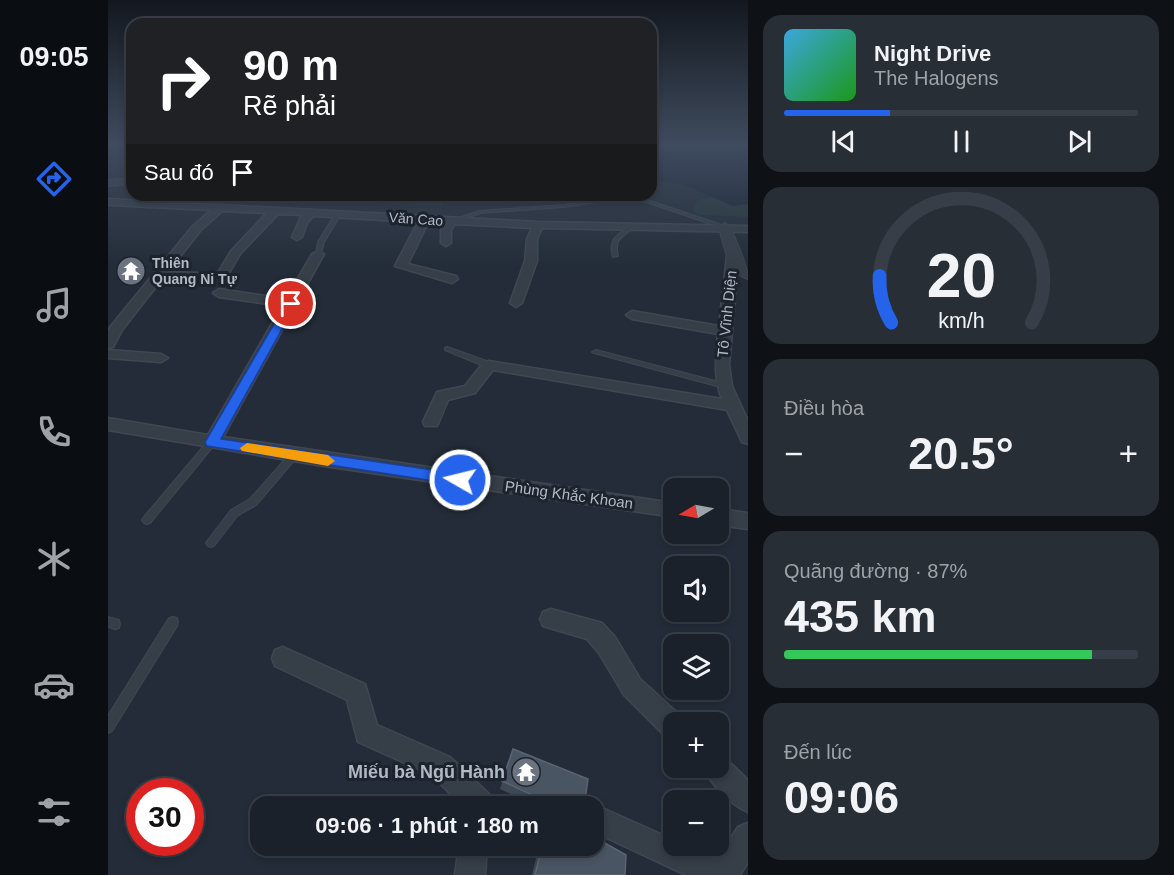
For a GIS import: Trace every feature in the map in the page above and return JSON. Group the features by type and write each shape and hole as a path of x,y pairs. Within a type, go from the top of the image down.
{"street":[{"name":"Văn Cao","path":"108,202 452,222 630,228 725,227 748,230"},
{"path":"108,344 116,329 196,229 221,207"},
{"path":"225,271 236,253 276,210"},
{"path":"297,237 302,222 311,212"},
{"path":"424,220 401,266 452,279"},
{"path":"446,243 446,230 452,222"},
{"path":"516,303 531,261 532,238 538,225"},
{"path":"725,227 734,256 748,274"},
{"path":"212,442 318,254"},
{"name":"Tô Vĩnh Diện","path":"734,256 722,364 724,386 748,438"},
{"path":"160,275 198,277"},
{"path":"219,293 291,304"},
{"path":"632,315 726,331"},
{"path":"108,354 161,358"},
{"path":"432,422 442,396 470,390 489,365 524,373 732,406"},
{"name":"Phùng Khắc Khoan","path":"108,424 294,455 663,508"},
{"path":"729,518 748,521"},
{"path":"551,619 594,630 607,645 632,687 663,717"},
{"path":"283,658 357,692 367,733 441,766 471,796"},
{"path":"727,778 748,799"},
{"path":"604,823 721,875 748,837"},
{"path":"470,875 472,856"}],"lane":[{"path":"452,222 479,212 564,206 592,201"},
{"path":"647,201 725,227"},
{"path":"318,254 321,242 338,214"},
{"path":"615,256 613,246 615,238 630,228"},
{"path":"447,349 489,365"},
{"path":"596,352 724,386"},
{"path":"147,520 212,442"},
{"path":"212,543 234,513 253,502 294,455"},
{"path":"108,727 173,622"}],"shaded area":[{"path":"712,197 733,206 748,204 748,217 698,215 692,209 698,200"},
{"path":"315,201 440,201 443,206"}],"water":[{"path":"686,186 748,186 748,204 733,206"}],"building":[{"name":"Miếu bà Ngũ Hành","path":"513,749 588,779 586,796 535,796 502,781"},
{"path":"604,843 626,855 625,875 535,875 540,856 604,856"}],"slow traffic":[{"path":"247,448 328,461"}],"place":[{"name":"Thiên Quang Ni Tự","path":"131,271"},
{"name":"Miếu bà Ngũ Hành","path":"526,772"}],"route":[{"path":"291,304 212,442 460,480"}]}
